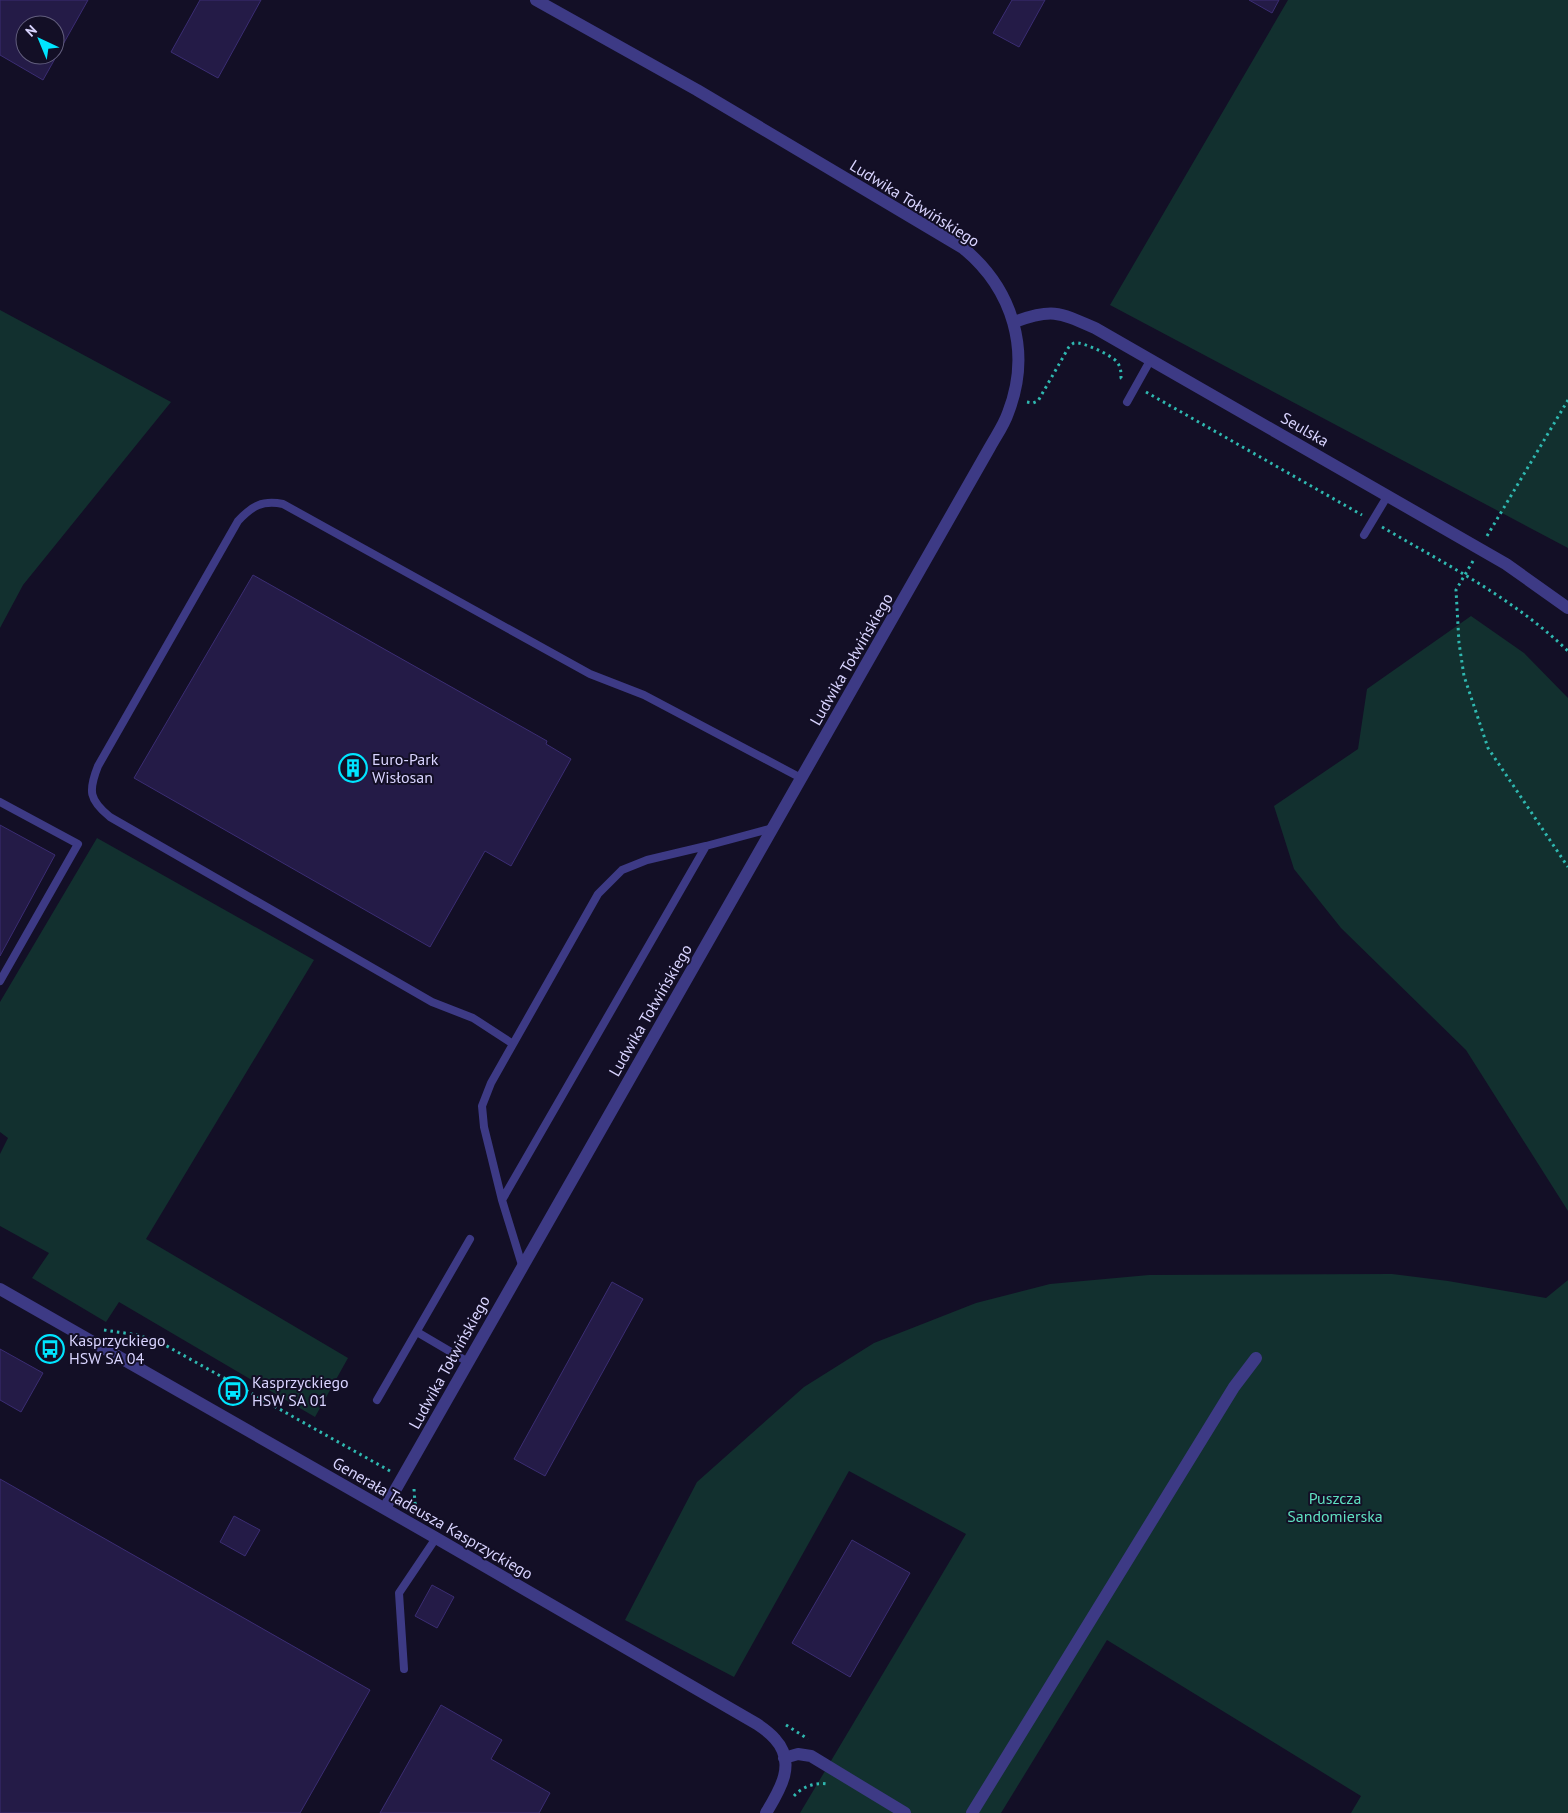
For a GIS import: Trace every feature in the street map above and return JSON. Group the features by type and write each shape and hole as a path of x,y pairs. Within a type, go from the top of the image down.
{"street":[{"name":"Ludwika Tołwińskiego","path":"385,1508 990,447 1008,414 1018,372 1019,352 1014,322 1005,300 988,272 963,248 697,90 536,0"},
{"name":"Seulska","path":"1014,322 1044,313 1066,315 1096,328 1514,568 1568,608"},
{"name":"Generała Tadeusza Kasprzyckiego","path":"0,1289 385,1508 757,1724 776,1739 784,1753 784,1758"},
{"path":"972,1813 1234,1387 1256,1358"},
{"path":"766,1813 778,1792 786,1771 784,1758 798,1754 811,1756 905,1813"}],"lane":[{"path":"1126,402 1150,359"},
{"path":"1364,535 1388,495"},
{"path":"513,1044 473,1018 432,1002 110,818 98,808 92,797 91,783 98,766 238,521 247,511 259,504 272,502 283,504 590,674 644,695 801,778"},
{"path":"0,802 78,844 0,981"},
{"path":"522,1265 502,1200 484,1127 482,1106 491,1083 598,894 622,870 647,860 773,828"},
{"path":"502,1200 706,846"},
{"path":"377,1400 470,1240"},
{"path":"417,1332 468,1362"},
{"path":"404,1669 399,1593 436,1538"}],"path":[{"path":"1013,399 1033,403 1038,401 1070,346 1081,343 1087,345 1117,361 1121,371 1121,378 1465,575 1510,603 1548,631 1568,651"},
{"path":"1568,400 1456,590 1459,642 1464,676 1488,748 1568,867"},
{"path":"102,1330 138,1335 165,1345 387,1470"}],"green space":[{"path":"1288,0 1568,0 1568,548 1110,305"},
{"path":"0,310 171,402 23,585 0,628"},
{"path":"1471,616 1524,653 1568,698 1568,1211 1466,1050 1341,928 1294,869 1274,806 1358,749 1367,689"},
{"path":"97,838 314,960 146,1239 348,1358 315,1417 119,1302 106,1322 32,1278 49,1253 0,1226 0,1154 8,1138 0,1132 0,1002"},
{"name":"Puszcza Sandomierska","path":"1392,1274 1448,1281 1546,1298 1568,1280 1568,1813 1351,1813 1361,1796 1107,1640 1001,1813 800,1813 966,1534 849,1471 734,1677 625,1620 697,1482 804,1387 874,1343 976,1303 1050,1284 1149,1275"}],"building":[{"path":"0,0 88,0 65,41 65,15 15,15 15,64 0,55"},
{"path":"200,0 261,0 218,78 171,52"},
{"path":"1012,0 1045,0 1019,47 993,33"},
{"path":"1249,0 1279,0 1272,13"},
{"path":"17,65 51,65 43,80"},
{"name":"Euro-Park Wisłosan","path":"253,575 547,741 546,744 571,759 511,866 485,851 430,947 134,778"},
{"path":"0,825 55,855 0,956"},
{"path":"612,1282 643,1299 545,1476 514,1459"},
{"path":"0,1349 43,1373 21,1412 0,1400"},
{"path":"0,1479 370,1690 300,1813 0,1813"},
{"path":"234,1516 260,1530 245,1556 220,1542"},
{"path":"852,1540 910,1573 850,1677 792,1643"},
{"path":"432,1585 454,1597 437,1628 415,1616"},
{"path":"441,1705 502,1740 491,1759 550,1793 539,1813 380,1813"}],"place":[{"name":"Euro-Park Wisłosan","path":"353,768"},
{"name":"Kasprzyckiego HSW SA 04","path":"50,1349"},
{"name":"Kasprzyckiego HSW SA 01","path":"233,1391"}]}
